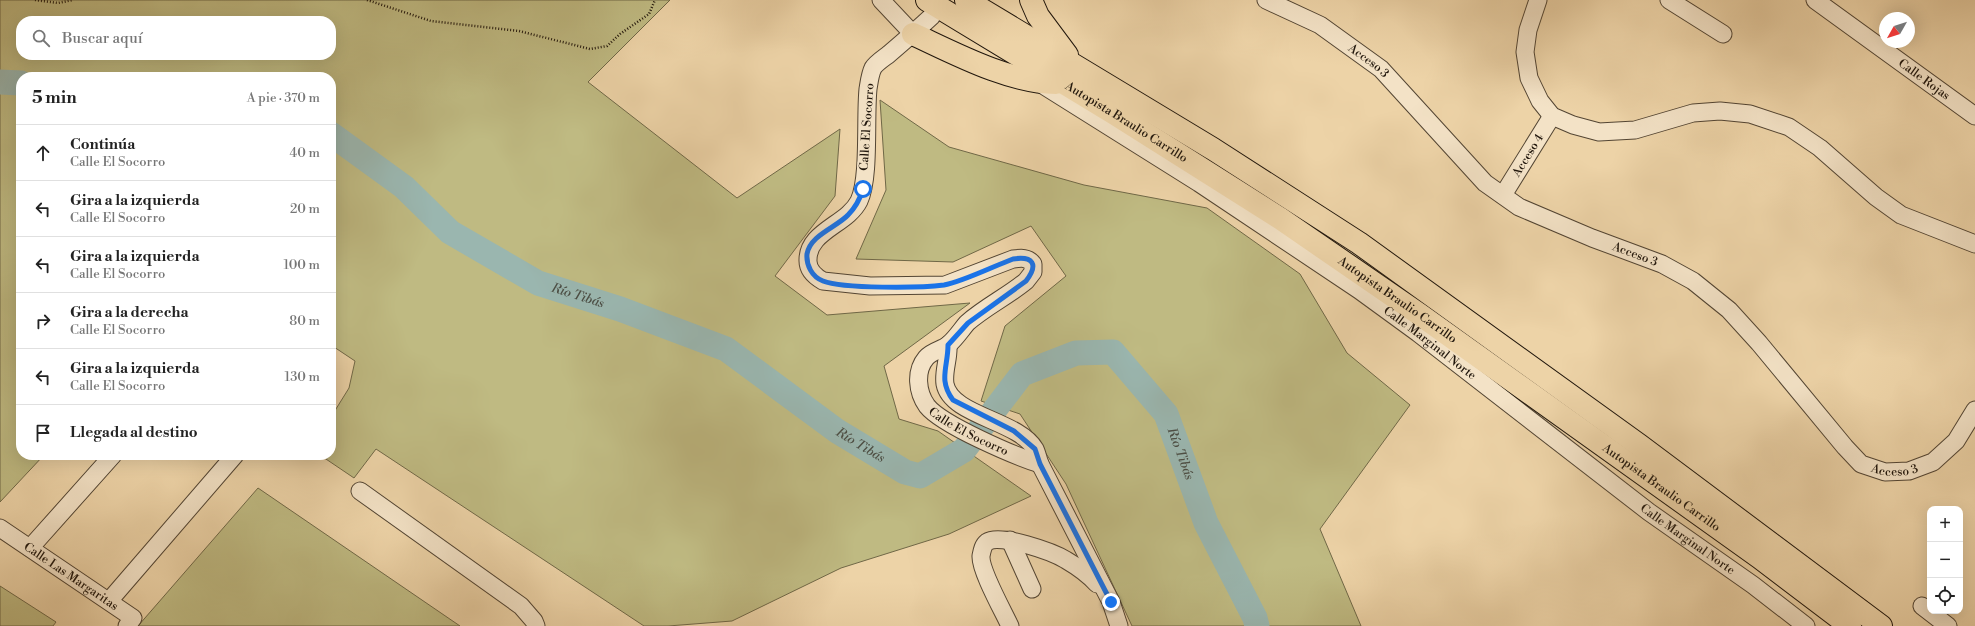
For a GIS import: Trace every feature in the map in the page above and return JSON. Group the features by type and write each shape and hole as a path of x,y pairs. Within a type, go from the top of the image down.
{"highway":[{"name":"Autopista Braulio Carrillo","path":"966,0 1213,149 1359,243 1639,445 1881,626"},
{"path":"913,34 978,63 1038,82 1062,83 1074,64 1038,16 1030,0"},
{"name":"Autopista Braulio Carrillo","path":"930,8 1062,83 1281,219 1419,314 1759,557 1850,626"}],"street":[{"path":"881,0 913,34"},
{"name":"Acceso 3","path":"1266,0 1320,25 1381,69 1485,182 1519,207 1592,238 1662,264 1693,281 1734,316 1759,343 1845,447 1861,464 1885,472 1909,471 1933,462 1956,441 1975,410"},
{"path":"1538,0 1528,30 1525,52 1529,78 1540,101 1552,116 1573,125 1599,132 1635,130 1693,113 1720,111 1750,114 1790,127 1820,148 1876,197 1901,215 1975,244"},
{"path":"1669,0 1723,34"},
{"name":"Calle Rojas","path":"1816,0 1975,116"},
{"name":"Calle El Socorro","path":"930,8 913,34 873,68 866,107 863,189 859,201 848,216 821,235 812,245 807,253 808,265 817,278 823,282 870,286 909,286 946,285 1013,259 1023,257 1030,260 1033,264 1033,272 1026,281 968,323 948,345 927,357 922,364 919,382 920,392 927,405 937,415 992,444 1020,457 1040,464"},
{"name":"Calle Marginal Norte","path":"1038,82 1199,183 1359,290 1424,338 1649,512 1753,585 1806,626"},
{"name":"Acceso 4","path":"1504,195 1552,116"},
{"name":"Calle El Socorro","path":"948,345 948,354 945,365 945,385 948,393 953,400 1014,431 1035,449 1040,464 1111,602 1119,626"},
{"path":"30,548 109,460"},
{"path":"109,601 231,460"},
{"path":"360,491 521,606 534,621 536,626"},
{"name":"Calle Las Margaritas","path":"0,528 133,618 127,626"},
{"path":"1010,626 982,566 982,548 987,542 997,539 1010,540 1064,559 1085,572 1111,602"},
{"path":"1010,540 1032,589"},
{"path":"1922,606 1948,626"}],"path":[{"path":"35,0 58,3 73,0"},
{"path":"367,0 431,21 520,31 590,49 608,46 620,34 649,14 655,0"}],"shaded area":[{"path":"0,0 670,0 588,82 737,198 840,129 835,196 775,276 827,315 970,303 884,366 899,419 938,431 1031,496 949,534 841,568 732,621 668,626 644,626 376,449 354,478 327,460 336,460 336,409 349,388 355,361 336,348 336,72 16,72 16,460 39,460 0,502"},
{"path":"880,100 949,147 1084,185 1207,208 1300,274 1347,353 1410,405 1320,529 1361,626 1132,626 1066,484 1020,414 981,401 1005,326 1066,276 1031,226 953,262 856,259 886,190"},
{"path":"258,488 460,626 138,626"},
{"path":"0,586 56,622 53,626 0,626"}],"waterway":[{"name":"Río Tibás","path":"0,82 16,83"},
{"name":"Río Tibás","path":"336,138 404,187 450,232 538,283 620,309 726,349 837,431 905,472 920,476 964,450 1022,374 1076,353 1113,352 1166,414 1206,523 1255,618 1257,626"}],"route":[{"path":"863,189 859,201 848,216 821,235 807,253 808,265 817,278 823,282 870,286 946,285 1013,259 1023,257 1030,260 1033,264 1033,272 1026,281 1016,290 968,323 948,345 944,376 945,385 953,400 1014,431 1035,449 1040,464 1111,602"}]}
